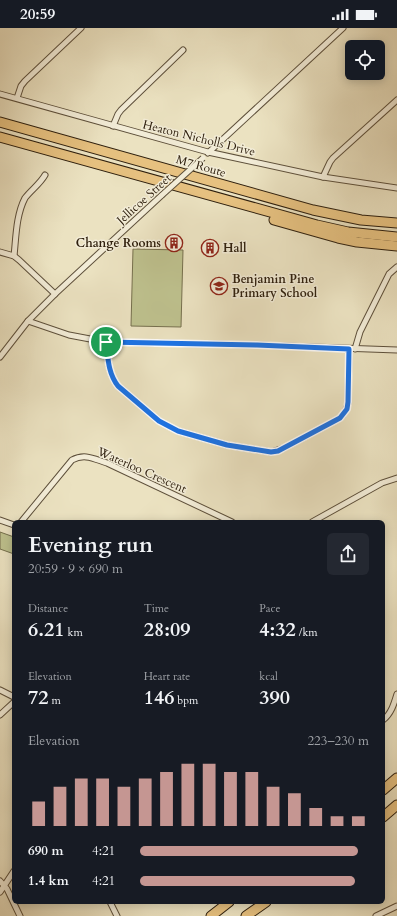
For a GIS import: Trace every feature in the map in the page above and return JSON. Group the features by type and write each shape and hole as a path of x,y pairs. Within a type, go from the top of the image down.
{"highway":[{"name":"M7 Route","path":"0,122 313,210 362,220 397,223"},
{"path":"0,137 317,225 364,234 397,237"},
{"path":"186,188 233,207 316,232 357,242 397,246"},
{"path":"385,788 397,778"},
{"path":"385,815 397,805"},
{"path":"210,916 227,904"},
{"path":"246,916 263,904"}],"street":[{"path":"17,98 21,86 25,81 81,28"},
{"name":"Jellicoe Street","path":"0,357 28,321 55,294 343,28"},
{"path":"113,126 121,110 183,50"},
{"name":"Heaton Nicholls Drive","path":"0,94 208,152 323,177 397,188"},
{"path":"323,177 333,158 397,100"},
{"path":"14,256 22,206 26,197 41,182 45,175"},
{"path":"0,252 14,256 55,294"},
{"path":"355,349 360,332 388,274 397,268"},
{"path":"28,321 69,335 106,342 264,345 397,350"},
{"path":"106,342 110,370 113,379 118,386 159,421 178,431 227,445 271,452 284,448 340,418 344,414 347,409 348,402 349,349"},
{"name":"Waterloo Crescent","path":"22,520 72,460 81,456 87,456 107,463 228,520"},
{"path":"316,520 382,483 397,478"},
{"path":"0,520 12,523"},
{"path":"0,690 12,696"},
{"path":"385,718 391,710 397,694"},
{"path":"0,715 12,704"},
{"path":"0,892 12,874"},
{"path":"0,881 5,885 12,899"},
{"path":"14,904 20,916"},
{"path":"111,904 116,916"},
{"path":"376,916 397,906"}],"green space":[{"path":"133,249 183,250 181,327 131,326"},
{"path":"0,532 12,536 12,553 0,549"}],"place":[{"name":"Change Rooms","path":"174,243"},
{"name":"Hall","path":"210,248"},
{"name":"Benjamin Pine Primary School","path":"219,286"}],"route":[{"path":"106,342 161,342 349,349 347,409 340,418 278,451 271,452 227,445 178,431 159,421 118,386 113,379 108,361 106,342"}]}
